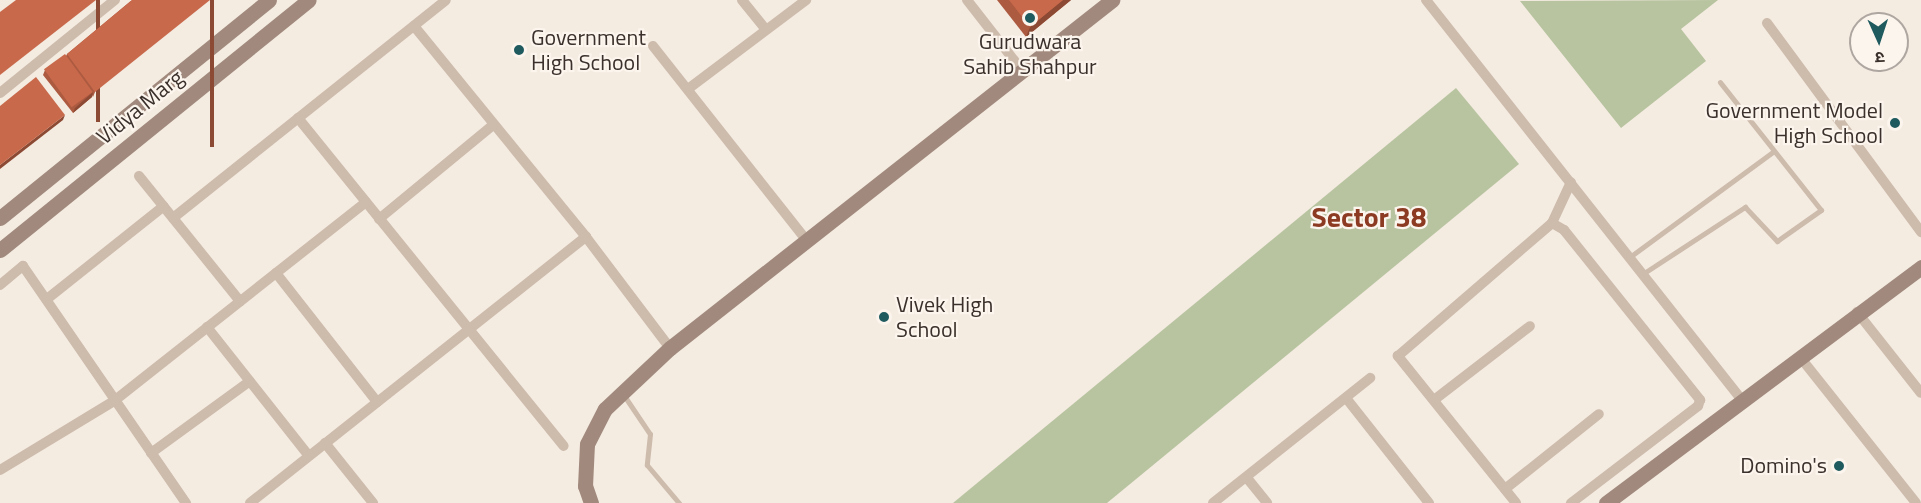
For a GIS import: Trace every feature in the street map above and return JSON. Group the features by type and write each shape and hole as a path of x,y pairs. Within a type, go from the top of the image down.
{"street":[{"path":"0,93 116,0"},
{"name":"Vidya Marg","path":"0,218 269,0"},
{"name":"Vidya Marg","path":"0,250 309,0"},
{"path":"173,219 446,0"},
{"path":"742,0 766,30"},
{"path":"688,89 806,0"},
{"path":"967,0 1021,69"},
{"path":"591,503 585,486 587,444 605,409 670,348 808,242 1021,69 1112,0"},
{"path":"1426,0 1631,256 1741,399"},
{"path":"1767,23 1921,232"},
{"path":"414,26 586,237 670,348"},
{"path":"653,46 808,242"},
{"path":"298,118 564,446"},
{"path":"379,219 493,125"},
{"path":"139,176 240,301"},
{"path":"1516,503 1398,356 1552,223 1571,182"},
{"path":"0,470 114,401 366,202"},
{"path":"46,299 164,206"},
{"path":"1552,223 1564,230 1700,400 1698,406 1570,503"},
{"path":"250,503 586,237"},
{"path":"0,285 23,266 186,503"},
{"path":"1613,501 1741,399 1921,267"},
{"path":"276,273 378,402"},
{"path":"1857,312 1921,393"},
{"path":"1434,400 1530,326"},
{"path":"207,327 309,456"},
{"path":"1800,357 1917,503"},
{"path":"1213,503 1370,378"},
{"path":"151,453 250,381"},
{"path":"1346,398 1429,503"},
{"path":"1505,489 1599,414"},
{"path":"325,443 373,503"},
{"path":"1247,478 1267,503"}],"lane":[{"path":"1644,273 1744,207 1771,239 1777,241 1819,213 1820,207 1720,82"},
{"path":"1631,256 1774,151"},
{"path":"622,393 650,434 647,465 679,503"}],"green space":[{"path":"1718,0 1681,29 1706,61 1621,128 1520,1"},
{"path":"1456,88 1519,164 1107,503 953,503"}],"building":[{"path":"16,0 96,0 0,75 0,12"},
{"path":"132,0 210,0 95,92 67,54"},
{"path":"1009,0 1063,0 1030,27"},
{"path":"65,54 93,92 72,107 44,69"},
{"path":"36,77 65,115 0,165 0,106"}],"place":[{"name":"Gurudwara Sahib Shahpur","path":"1030,18"},
{"name":"Government High School","path":"519,50"},
{"name":"Government Model High School","path":"1895,123"},
{"name":"Vivek High School","path":"884,317"},
{"name":"Domino's","path":"1839,466"}],"district":[{"name":"Sector 38","path":"1369,217"}]}
